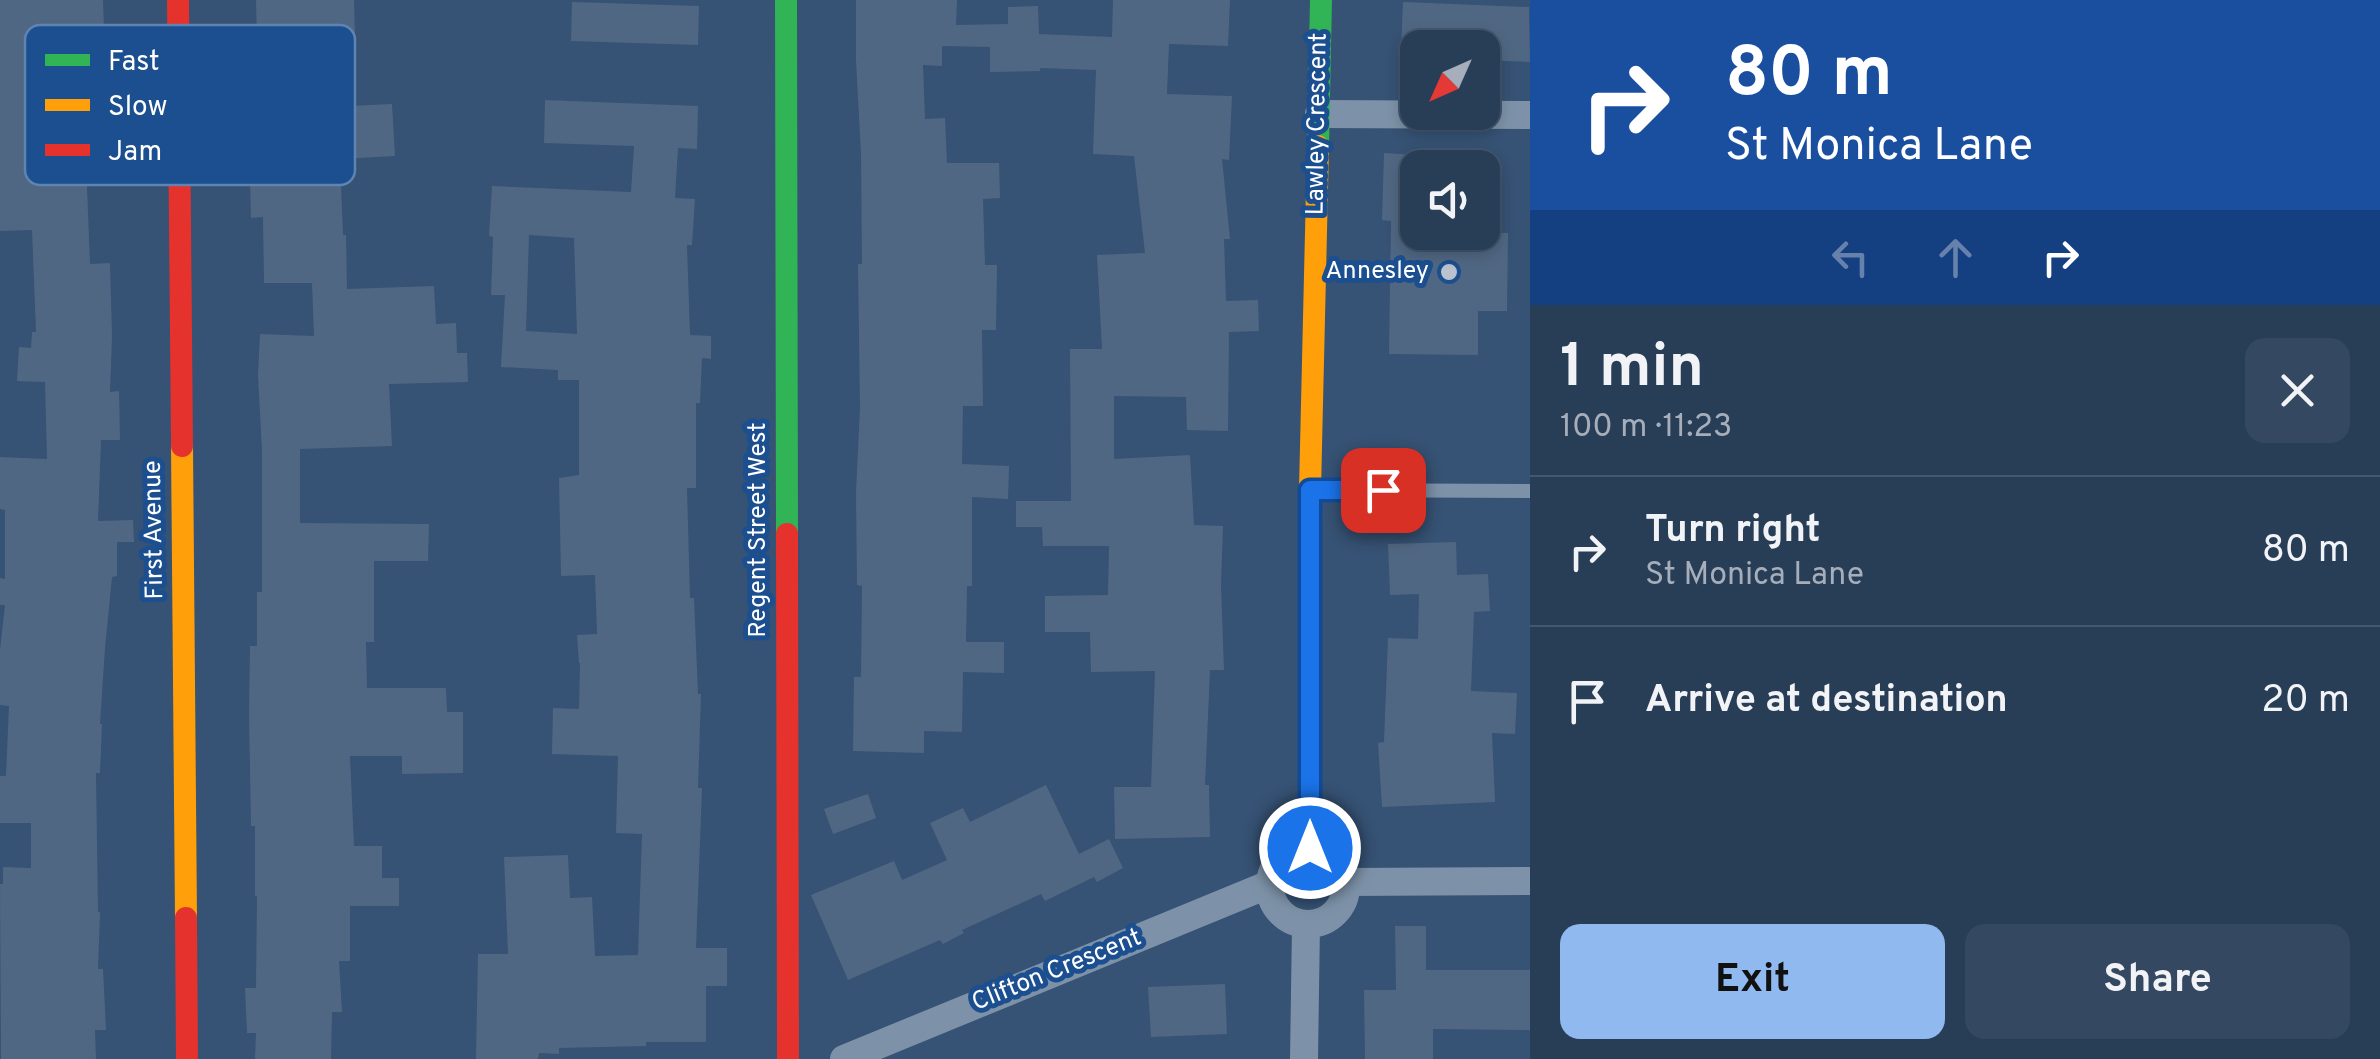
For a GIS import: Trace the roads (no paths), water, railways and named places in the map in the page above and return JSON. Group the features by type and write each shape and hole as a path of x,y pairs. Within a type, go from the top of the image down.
{"street":[{"name":"First Avenue","path":"178,0 178,25"},
{"name":"Regent Street West","path":"786,0 788,1059"},
{"name":"Lawley Crescent","path":"1310,848 1310,490 1320,0"},
{"path":"1319,114 1530,115"},
{"name":"First Avenue","path":"180,185 187,1059"},
{"path":"1310,848 1323,850 1343,868 1346,895 1332,917 1306,925 1280,912 1272,899 1270,884 1273,869 1282,858 1295,850 1310,848"},
{"path":"1346,882 1530,881"},
{"name":"Clifton Crescent","path":"844,1059 1270,884"},
{"path":"1304,1059 1306,925"}],"lane":[{"path":"1310,490 1530,491"}],"place":[{"name":"Annesley","path":"1449,272"}]}
